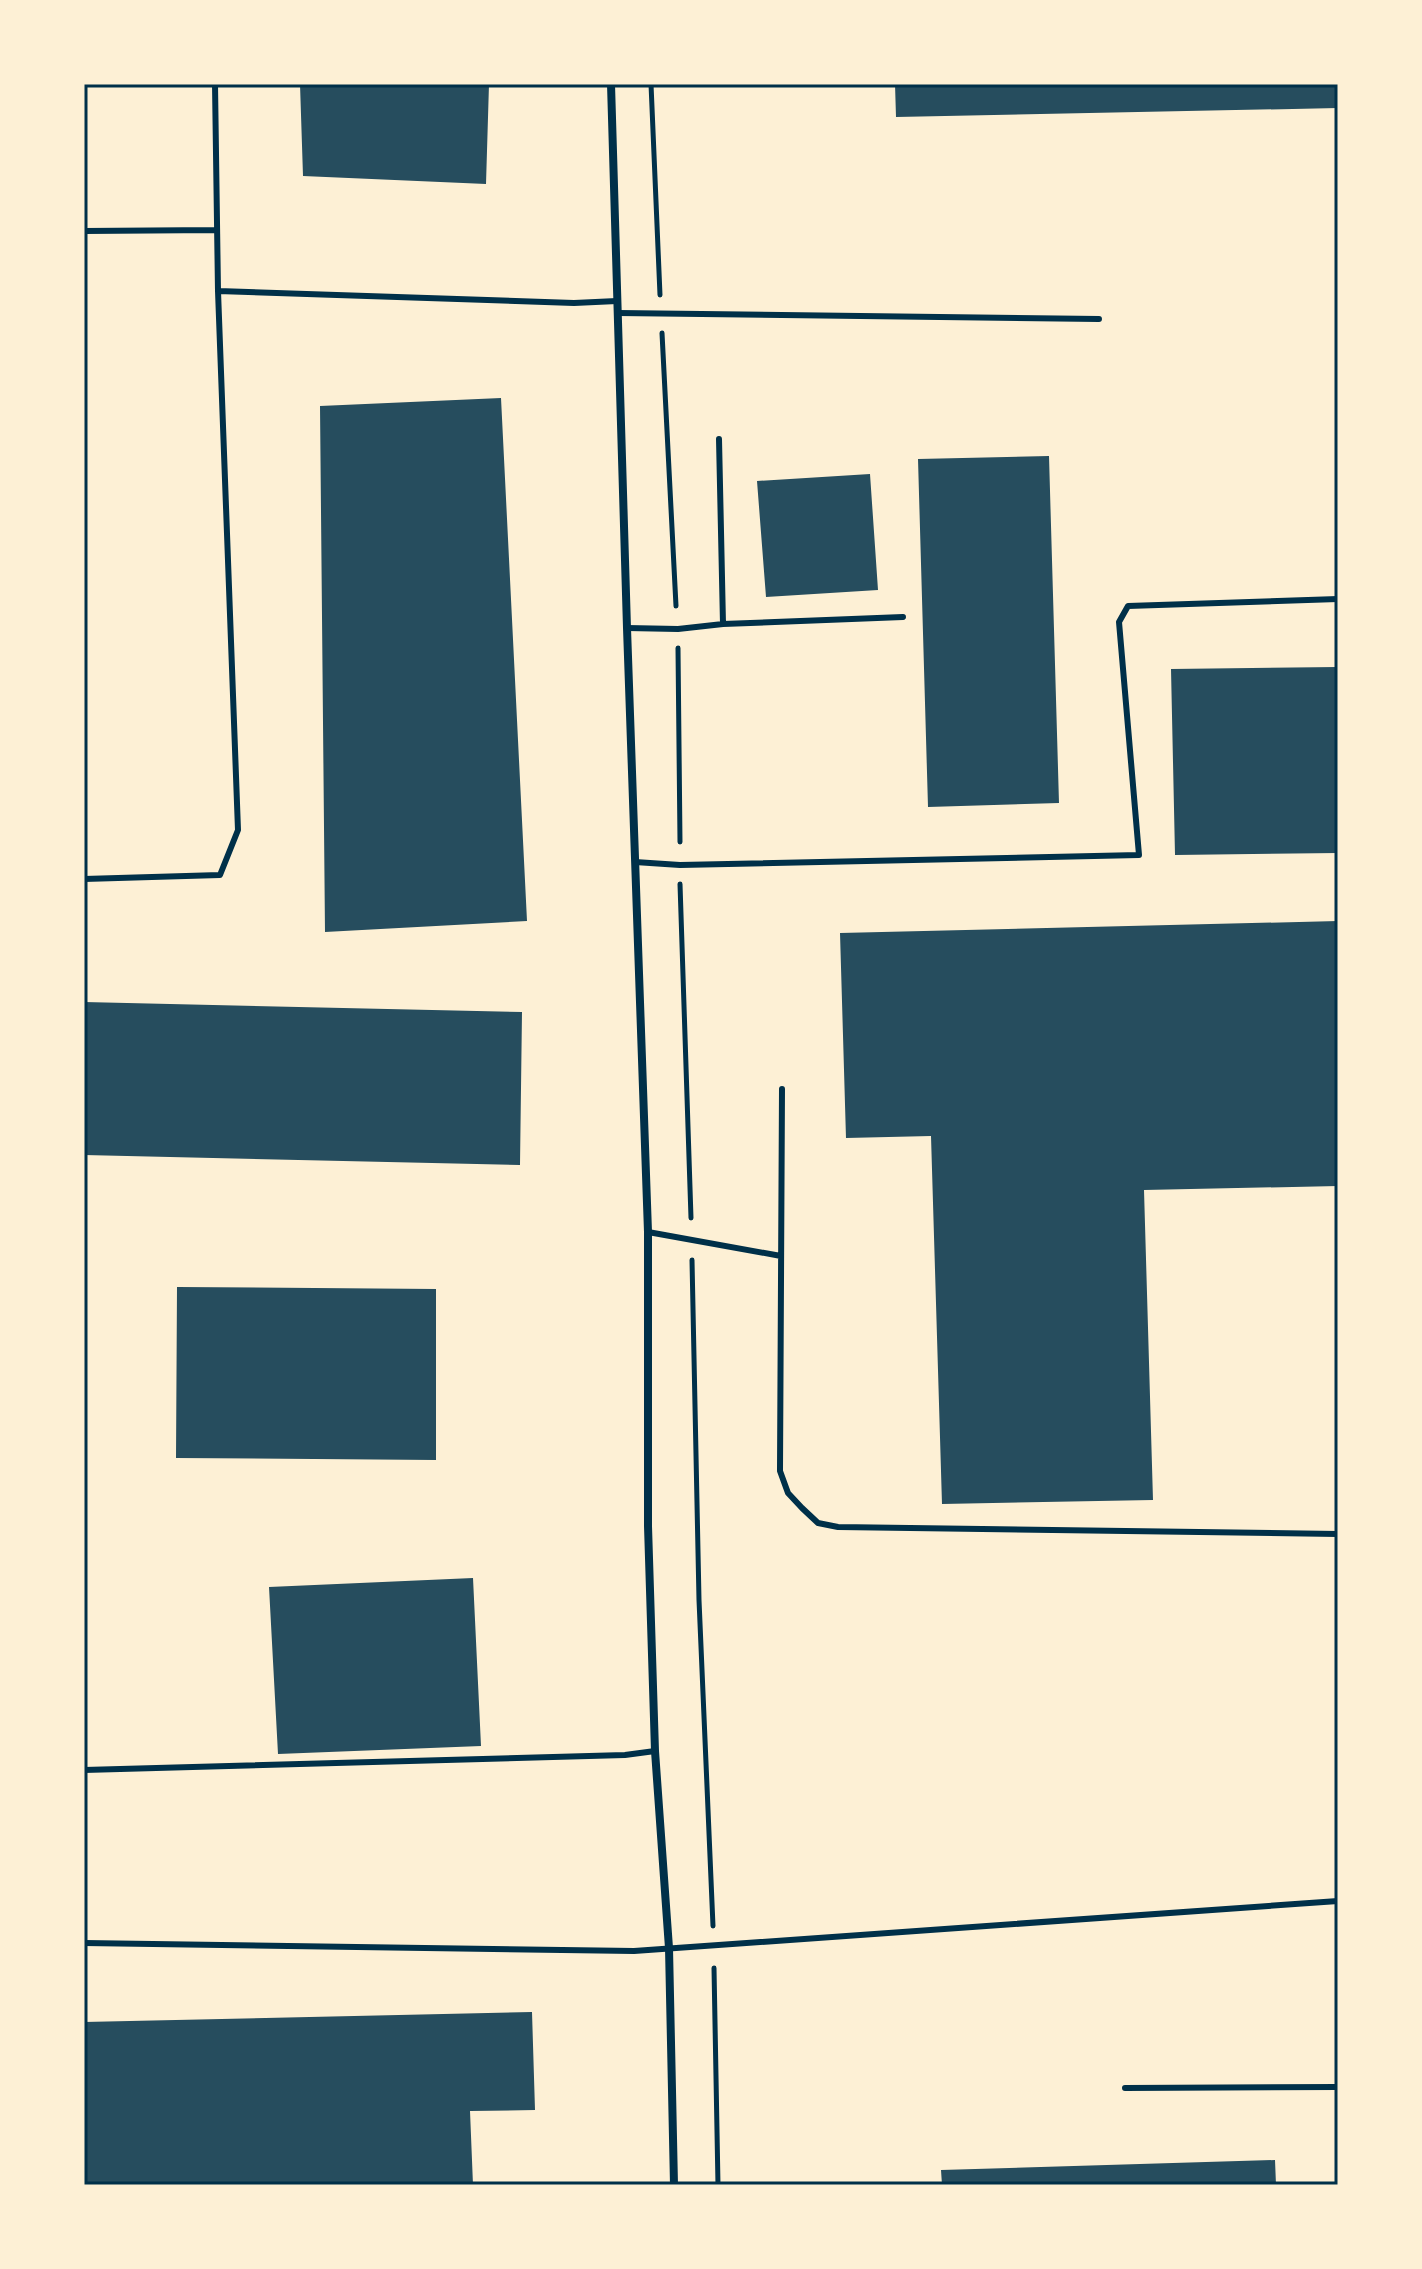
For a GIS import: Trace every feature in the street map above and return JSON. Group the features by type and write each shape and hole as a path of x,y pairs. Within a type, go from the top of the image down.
{"street":[{"path":"611,84 648,1232 648,1526 655,1751 669,1948 674,2185"}],"lane":[{"path":"84,879 220,875 238,830 218,291 215,84"},
{"path":"84,231 217,230"},
{"path":"218,291 574,303 617,301"},
{"path":"618,313 1099,319"},
{"path":"719,439 723,624"},
{"path":"635,862 680,865 1139,855 1119,622 1128,606 1338,599"},
{"path":"627,628 678,629 723,624 903,617"},
{"path":"782,1089 780,1471 788,1493 818,1523 838,1527 1338,1534"},
{"path":"648,1232 781,1256"},
{"path":"84,1770 625,1755 655,1751"},
{"path":"84,1943 634,1951 1338,1901"},
{"path":"1125,2088 1338,2087"}],"path":[{"path":"671,518 678,629 680,865 699,1600 714,1945 718,2185"}],"building":[{"path":"300,84 489,84 486,184 303,176"},
{"path":"895,84 1338,84 1338,108 896,117"},
{"path":"501,398 527,921 325,932 320,406"},
{"path":"1049,456 1059,803 928,807 918,459"},
{"path":"870,474 878,590 766,597 757,481"},
{"path":"1338,667 1338,853 1175,855 1171,669"},
{"path":"1338,921 1338,1186 1144,1190 1153,1500 942,1504 931,1136 846,1138 840,933"},
{"path":"84,1002 522,1012 520,1165 84,1155"},
{"path":"177,1287 436,1289 436,1460 176,1458"},
{"path":"473,1578 481,1746 278,1754 269,1587"},
{"path":"532,2012 535,2110 470,2111 473,2185 84,2185 84,2022"},
{"path":"1275,2160 1276,2185 942,2185 941,2170"}]}
